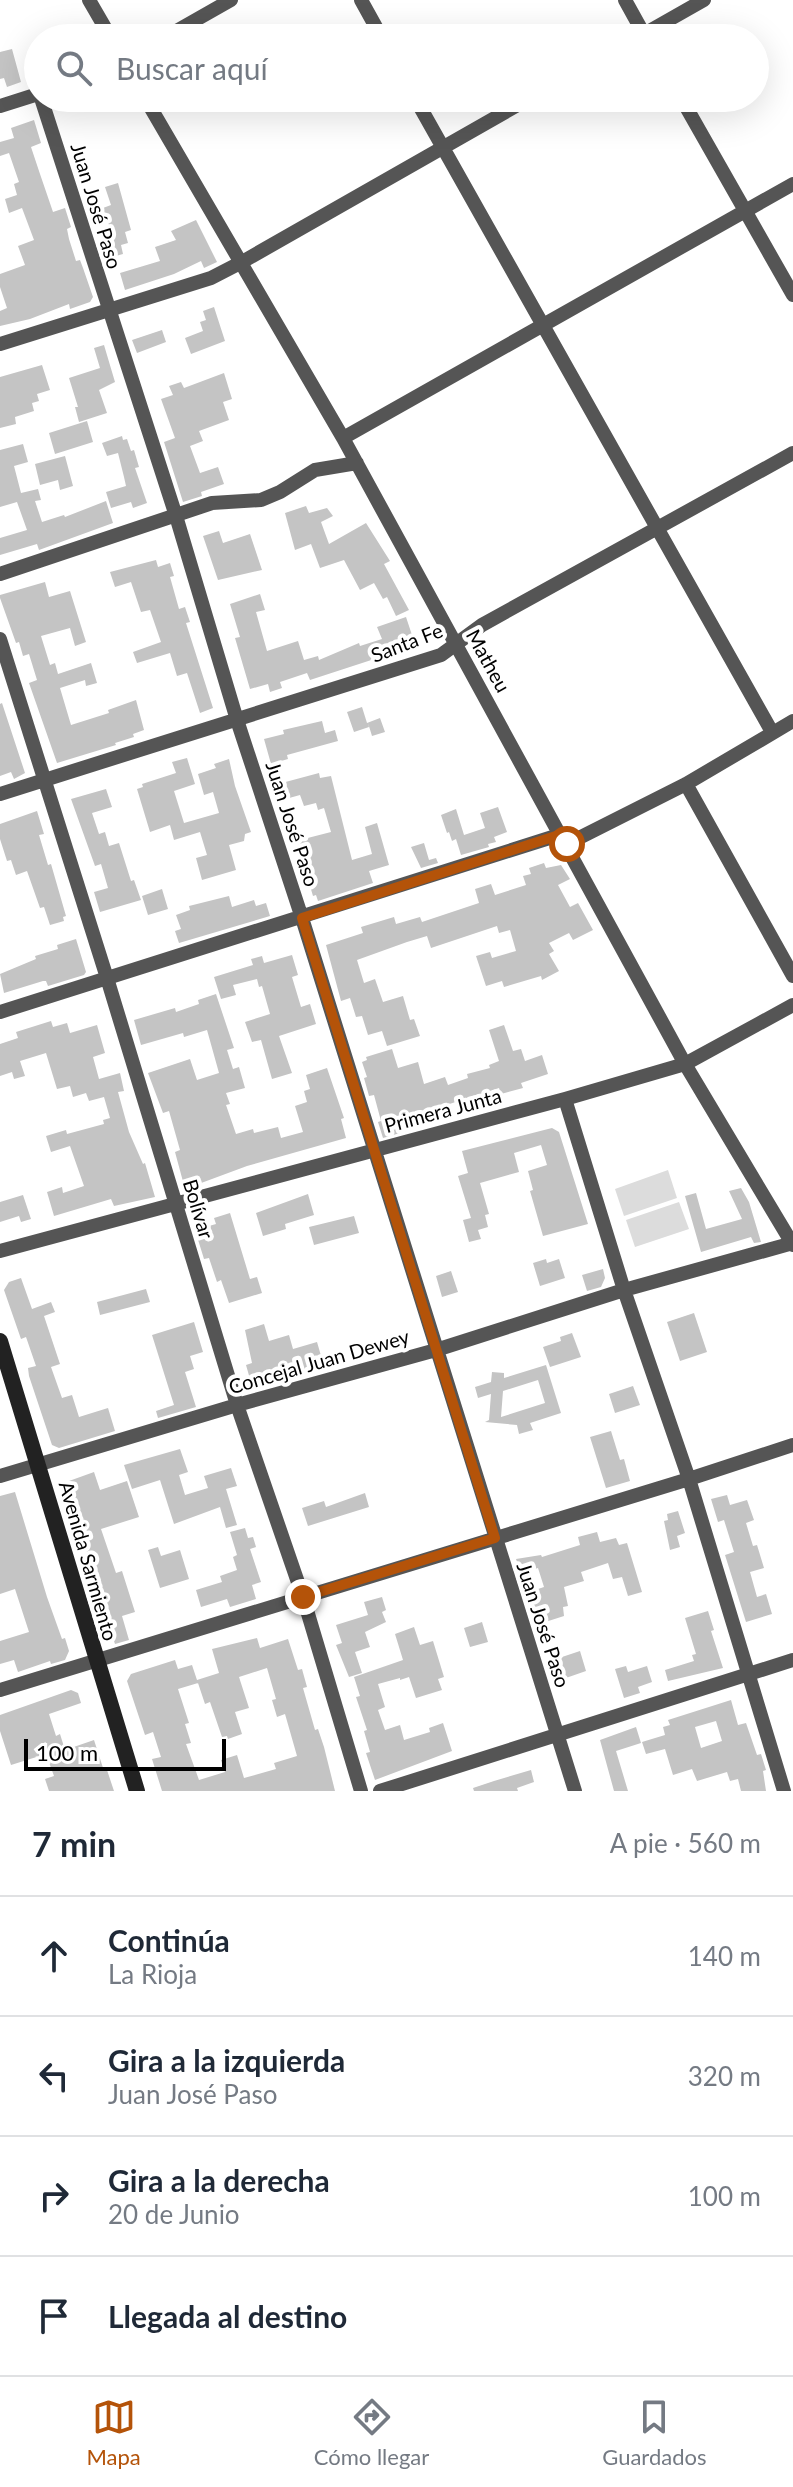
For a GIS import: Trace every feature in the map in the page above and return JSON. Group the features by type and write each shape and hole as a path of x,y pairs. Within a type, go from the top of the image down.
{"main road":[{"name":"Avenida Sarmiento","path":"0,1341 137,1791"}],"street":[{"path":"89,0 103,24"},
{"path":"189,24 231,0"},
{"path":"361,0 374,24"},
{"path":"625,0 637,24"},
{"path":"664,24 704,0"},
{"path":"0,106 24,100"},
{"name":"Juan José Paso","path":"45,112 176,516 237,720 575,1791"},
{"name":"Matheu","path":"153,112 357,463 685,1064 793,1244"},
{"path":"423,112 772,732"},
{"path":"0,344 211,278 505,112"},
{"path":"689,112 793,295"},
{"path":"343,438 793,184"},
{"name":"Santa Fe","path":"0,794 441,655 482,625 793,453"},
{"path":"0,574 212,503 261,500 315,470 357,463"},
{"name":"Bolívar","path":"0,639 237,1405 303,1597 361,1791"},
{"path":"0,1012 564,839 686,784 793,721"},
{"path":"686,784 793,976"},
{"name":"Primera Junta","path":"0,1251 685,1064 793,1005"},
{"path":"565,1099 624,1290 689,1479 784,1791"},
{"name":"Concejal Juan Dewey","path":"0,1476 237,1405 436,1350 624,1290 793,1244"},
{"path":"0,1690 793,1445"},
{"path":"380,1791 793,1660"}],"shaded area":[{"path":"668,1170 677,1198 624,1216 615,1189"},
{"path":"679,1202 689,1229 635,1247 626,1220"}],"building":[{"path":"12,49 21,82 7,87 4,78 0,79 0,52"},
{"path":"34,120 41,143 31,147 40,174 53,212 65,208 71,227 67,229 69,239 93,297 90,302 70,309 69,304 30,319 0,326 0,311 7,308 0,287 0,274 25,265 18,246 34,240 22,208 9,213 5,199 17,195 14,184 19,182 9,153 0,156 0,142 14,138 11,128"},
{"path":"118,183 131,230 125,232 128,243 121,245 123,254 112,257 104,230 110,228 103,208 111,205 105,187"},
{"path":"196,220 217,262 204,268 201,261 174,274 125,290 120,273 160,261 155,247 176,240 171,231"},
{"path":"214,307 225,341 191,354 185,338 203,331 200,322 206,320 203,311"},
{"path":"162,330 166,342 137,353 132,340"},
{"path":"104,345 115,382 99,390 107,413 79,422 69,378 100,368 94,348"},
{"path":"42,365 50,390 37,394 39,401 32,403 34,411 15,417 16,424 0,428 0,377"},
{"path":"224,373 232,399 223,402 229,420 199,431 203,441 190,446 200,473 218,467 224,484 183,502 164,442 175,438 161,399 173,395 169,386 181,382 184,388"},
{"path":"87,421 93,442 55,454 49,433"},
{"path":"122,436 123,440 127,439 131,451 134,450 139,467 135,468 147,503 133,508 131,502 111,508 106,492 126,486 118,453 107,456 102,443"},
{"path":"23,444 28,462 14,466 21,493 38,489 41,500 35,501 42,522 65,517 106,501 113,523 39,550 37,544 0,555 0,538 27,530 17,502 0,507 0,450"},
{"path":"65,456 73,486 60,490 58,480 40,485 35,464"},
{"path":"306,506 309,513 327,508 333,516 321,522 329,544 366,523 390,561 384,564 409,610 396,616 387,597 383,599 374,583 360,590 344,560 320,568 311,544 295,550 285,513"},
{"path":"219,531 223,543 250,534 262,570 218,580 203,536"},
{"path":"156,560 158,567 170,563 174,576 170,577 179,609 185,607 190,622 186,623 213,708 200,713 187,673 177,676 170,653 137,663 133,652 161,642 150,610 141,612 131,582 115,587 110,572"},
{"path":"45,582 49,597 70,591 86,642 75,646 70,628 41,636 50,665 55,663 58,674 91,663 97,683 86,686 85,680 60,688 71,725 109,713 108,710 136,700 144,730 116,745 57,763 29,683 37,680 29,654 23,656 19,642 16,643 0,598 0,595"},
{"path":"260,594 265,610 256,612 267,651 298,641 304,660 318,656 319,660 359,643 360,646 382,639 377,627 406,617 417,650 404,655 402,650 310,680 307,673 280,682 282,688 270,692 268,684 250,689 235,638 240,637 230,604"},
{"path":"2,703 25,773 14,779 11,772 0,776"},
{"path":"362,707 367,723 380,718 385,732 372,736 368,723 369,727 354,732 347,712"},
{"path":"322,721 325,733 335,730 338,741 287,755 288,759 271,764 264,739 284,734 283,730"},
{"path":"187,758 195,784 174,791 184,823 219,813 213,792 204,795 198,774 216,768 214,764 229,759 251,832 245,834 244,841 229,845 236,870 202,880 196,858 207,855 200,832 174,840 170,825 150,832 137,789 143,787 142,784 176,773 172,762"},
{"path":"319,773 320,778 331,776 352,860 372,854 365,827 377,823 389,865 369,871 373,883 318,901 305,877 296,841 331,832 324,808 318,810 316,803 304,806 300,795 282,800 278,784"},
{"path":"106,789 112,807 92,813 99,834 105,832 109,846 119,843 131,881 134,880 141,900 100,912 94,892 108,888 101,864 95,866 71,799"},
{"path":"498,807 507,832 494,837 496,842 488,844 489,847 461,855 456,839 452,841 447,833 441,815 456,809 464,835 485,828 480,813"},
{"path":"37,811 44,834 39,835 66,916 63,917 64,921 50,925 44,907 40,908 27,871 16,875 11,860 7,861 0,839 0,824"},
{"path":"424,843 429,860 436,858 438,863 421,868 411,847"},
{"path":"544,863 546,868 561,865 570,879 558,885 570,907 578,903 593,930 573,940 569,933 549,943 554,951 549,954 559,971 542,980 541,976 504,987 502,981 486,986 476,956 490,952 492,958 516,951 510,930 499,933 497,926 431,948 427,936 407,942 357,960 364,983 375,979 383,1002 403,996 410,1020 414,1019 420,1036 387,1046 382,1031 368,1035 362,1016 356,1017 350,998 341,1001 326,945 363,933 361,927 394,917 396,924 420,917 422,922 479,903 475,889 491,884 495,895 526,885 523,876 531,874 529,868"},
{"path":"162,889 168,909 148,915 142,896"},
{"path":"229,896 232,907 254,900 256,906 266,903 270,916 179,943 175,931 181,929 176,915 190,910 189,906"},
{"path":"76,939 86,972 84,975 48,986 43,981 4,993 0,974 36,959 35,956 58,949 57,945"},
{"path":"292,955 298,975 292,977 301,1007 310,1004 316,1024 279,1036 292,1073 272,1079 261,1040 252,1042 245,1022 270,1014 262,986 259,987 257,979 233,985 236,995 221,999 214,977 253,965 251,959 262,956 264,963"},
{"path":"216,994 234,1048 227,1050 233,1069 239,1067 245,1088 226,1093 230,1104 226,1105 236,1134 278,1127 281,1138 303,1132 295,1106 307,1102 304,1091 310,1089 306,1075 327,1068 344,1118 341,1119 346,1138 247,1166 185,1189 175,1152 180,1150 169,1111 163,1113 148,1073 190,1059 197,1080 219,1073 207,1030 141,1045 134,1020 175,1008 176,1012"},
{"path":"51,1021 53,1027 67,1023 70,1033 97,1025 105,1053 93,1057 99,1079 120,1073 124,1091 118,1092 129,1132 145,1163 155,1197 114,1206 111,1199 54,1216 47,1192 62,1187 63,1193 84,1186 70,1146 51,1152 46,1136 104,1124 103,1120 110,1118 104,1097 89,1101 86,1093 73,1097 70,1086 57,1089 46,1053 20,1061 25,1076 14,1079 12,1072 0,1076 0,1044 18,1038 16,1032"},
{"path":"504,1025 513,1051 521,1049 525,1061 542,1055 548,1074 521,1083 523,1088 501,1094 499,1088 406,1118 410,1130 383,1138 374,1095 369,1096 364,1078 367,1077 362,1062 367,1060 366,1057 392,1049 398,1068 418,1062 424,1084 445,1077 448,1085 468,1078 467,1074 490,1068 489,1065 499,1061 489,1030"},
{"path":"552,1128 559,1132 588,1224 543,1236 530,1191 533,1190 528,1171 547,1165 541,1145 514,1153 519,1172 480,1183 489,1214 485,1215 488,1227 478,1230 481,1239 469,1242 463,1220 471,1218 458,1176 468,1173 462,1151"},
{"path":"741,1188 749,1202 761,1242 754,1243 751,1237 701,1252 685,1196 696,1193 706,1229 742,1219 729,1191"},
{"path":"308,1194 314,1215 285,1224 286,1229 263,1236 256,1213"},
{"path":"23,1195 31,1219 21,1222 19,1216 0,1222 0,1202"},
{"path":"230,1213 250,1279 257,1277 262,1293 229,1303 221,1280 217,1282 209,1258 204,1259 195,1230 216,1224 214,1218"},
{"path":"354,1216 359,1233 314,1245 309,1227"},
{"path":"546,1259 547,1263 559,1259 565,1278 540,1286 533,1263"},
{"path":"603,1269 605,1278 601,1287 587,1291 582,1275"},
{"path":"451,1271 458,1292 442,1297 436,1276"},
{"path":"21,1278 32,1309 51,1302 55,1312 44,1316 60,1364 51,1367 62,1398 72,1395 79,1417 108,1408 115,1431 59,1448 52,1445 29,1376 28,1368 36,1366 26,1337 21,1339 4,1290 9,1282"},
{"path":"146,1289 150,1302 100,1315 97,1302"},
{"path":"694,1313 707,1352 680,1361 667,1322"},
{"path":"194,1322 203,1352 190,1356 194,1369 185,1372 196,1407 158,1418 156,1411 174,1405 152,1335"},
{"path":"264,1324 269,1341 289,1335 293,1349 317,1342 324,1366 252,1386 246,1365 252,1363 245,1330"},
{"path":"572,1333 581,1357 550,1367 543,1347 561,1341 560,1337"},
{"path":"546,1365 561,1413 530,1423 533,1430 519,1434 517,1425 485,1422 489,1420 491,1394 478,1398 475,1387 491,1382 492,1372 504,1373 504,1378","holes":["538,1380 545,1403 501,1417 503,1391"]},
{"path":"633,1386 640,1405 615,1413 609,1394"},
{"path":"611,1431 630,1481 606,1488 590,1437"},
{"path":"180,1449 188,1472 179,1475 185,1495 208,1488 204,1476 231,1468 237,1486 226,1489 237,1525 226,1528 220,1507 174,1524 160,1480 132,1489 124,1465"},
{"path":"94,1472 100,1490 127,1481 139,1517 101,1529 116,1573 122,1571 135,1612 122,1616 129,1640 115,1644 107,1621 98,1624 92,1605 100,1603 97,1593 100,1592 65,1489 69,1481"},
{"path":"15,1492 47,1597 69,1651 65,1660 51,1664 50,1661 18,1672 14,1660 0,1664 0,1641 29,1632 15,1589 0,1594 0,1496"},
{"path":"365,1493 369,1507 308,1526 302,1508 324,1501 326,1507"},
{"path":"727,1495 730,1505 747,1500 754,1520 746,1523 764,1568 750,1572 757,1597 766,1594 772,1614 746,1622 725,1555 734,1552 724,1520 718,1522 711,1499"},
{"path":"678,1511 685,1533 677,1536 680,1547 670,1550 664,1521 668,1520 667,1514"},
{"path":"245,1528 248,1538 253,1537 256,1547 250,1549 261,1582 252,1585 256,1599 230,1607 227,1599 201,1607 196,1590 222,1582 220,1576 237,1570 233,1557 237,1555 230,1532"},
{"path":"597,1532 600,1542 616,1538 619,1545 627,1543 642,1592 628,1596 622,1577 613,1579 608,1563 581,1572 584,1581 564,1587 568,1606 563,1607 564,1616 539,1624 529,1592 544,1587 538,1568 521,1573 516,1559 542,1557 580,1545 578,1537"},
{"path":"158,1547 161,1556 180,1550 189,1579 160,1588 148,1550"},
{"path":"382,1597 386,1622 365,1632 370,1647 355,1652 362,1673 349,1677 336,1645 342,1643 336,1625 368,1615 364,1602"},
{"path":"708,1611 723,1668 668,1681 665,1670 694,1661 692,1655 696,1654 685,1618"},
{"path":"482,1622 488,1642 470,1647 464,1628"},
{"path":"414,1627 420,1645 433,1641 444,1677 438,1679 442,1690 416,1698 409,1677 378,1684 385,1707 378,1710 385,1730 400,1725 404,1740 430,1732 429,1728 443,1723 452,1751 375,1780 366,1753 370,1752 364,1731 367,1730 356,1697 360,1696 354,1677 403,1660 395,1634"},
{"path":"257,1638 260,1648 288,1639 298,1670 302,1669 307,1687 303,1688 315,1730 318,1729 324,1747 335,1791 162,1791 152,1759 161,1757 153,1732 145,1735 127,1681 131,1674 175,1660 178,1669 192,1665 197,1680 219,1673 212,1649","holes":["267,1668 276,1699 272,1700 277,1717 285,1714 297,1756 274,1763 276,1769 244,1778 237,1755 221,1760 225,1772 199,1780 186,1744 191,1743 185,1724 189,1723 178,1689 198,1683 205,1704 210,1702 222,1737 227,1736 228,1739 242,1734 235,1712 249,1708 239,1677"]},
{"path":"580,1651 586,1671 563,1679 556,1659"},
{"path":"626,1666 628,1672 647,1666 652,1682 638,1687 640,1693 624,1698 615,1669"},
{"path":"71,1690 78,1693 81,1703 49,1714 56,1736 60,1734 65,1750 94,1740 114,1791 49,1791 45,1779 54,1776 46,1754 11,1765 0,1731 0,1715"},
{"path":"731,1700 738,1725 746,1723 757,1755 761,1754 766,1770 763,1771 766,1791 741,1791 738,1779 730,1781 727,1772 697,1781 692,1769 673,1775 665,1749 646,1754 642,1742 665,1735 663,1727 670,1725 668,1720","holes":["716,1721 722,1741 701,1748 695,1727"]},
{"path":"636,1727 641,1743 616,1751 628,1791 614,1791 600,1740"},
{"path":"531,1770 534,1782 517,1788 518,1791 474,1791 473,1788"}],"route":[{"path":"303,1597 495,1538 302,918 562,834 567,844"}]}
